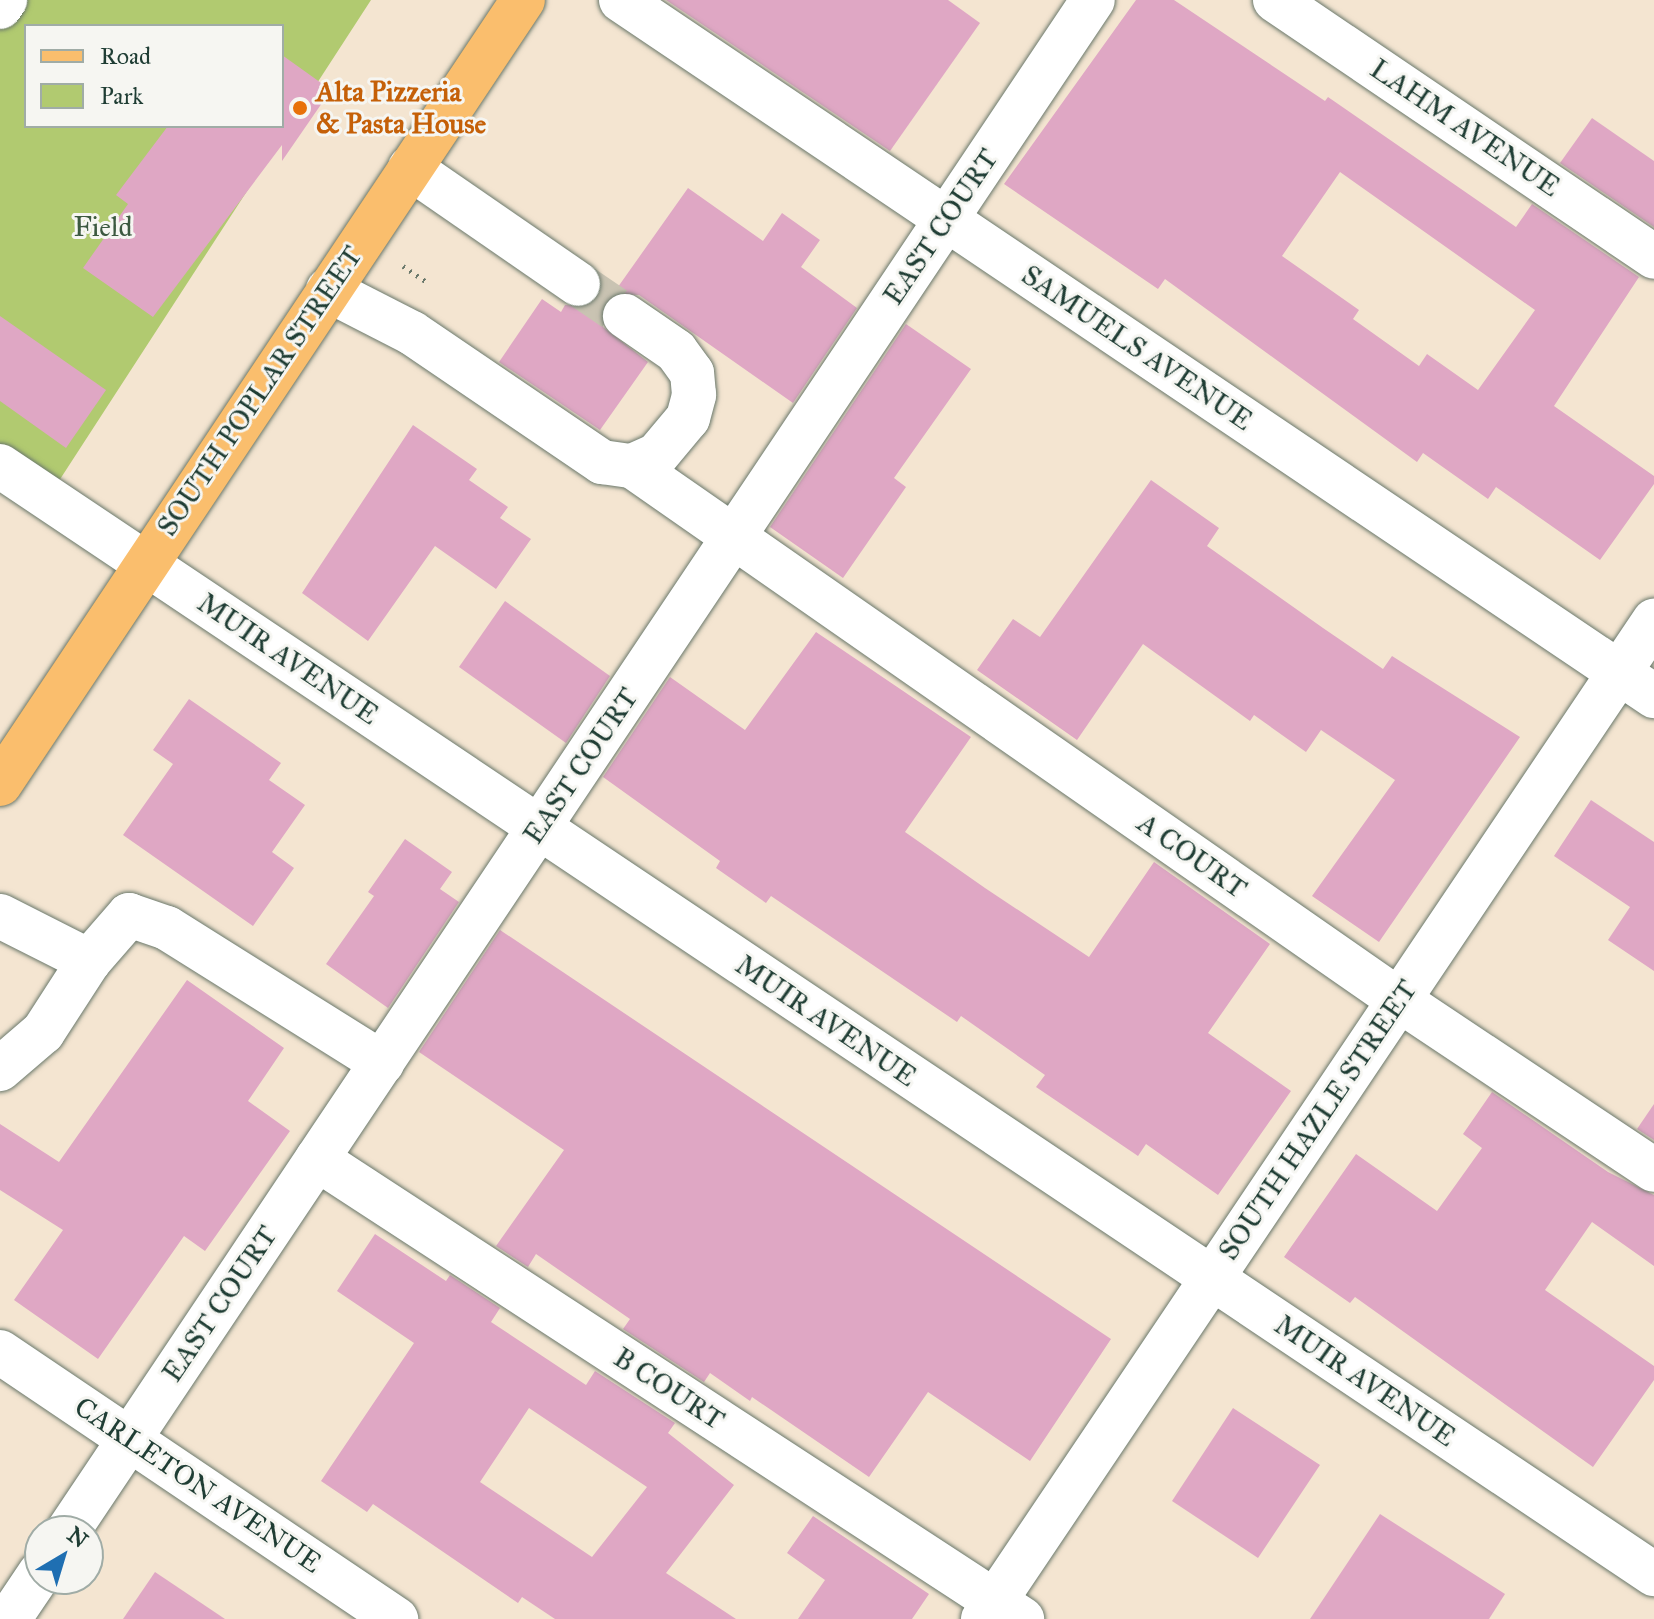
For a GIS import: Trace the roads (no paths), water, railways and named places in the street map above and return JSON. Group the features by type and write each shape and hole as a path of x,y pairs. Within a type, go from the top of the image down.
{"main road":[{"name":"SOUTH POPLAR STREET","path":"0,784 144,563 523,0"}],"street":[{"path":"0,7 5,0"},
{"name":"SAMUELS AVENUE","path":"621,0 1637,684"},
{"name":"EAST COURT","path":"79,1515 1093,0"},
{"name":"LAHM AVENUE","path":"1275,0 1654,257"},
{"path":"410,168 578,284"},
{"path":"328,290 412,333 602,462 632,466 657,455 688,418 694,395 692,373 676,351 625,316"},
{"name":"MUIR AVENUE","path":"0,466 1654,1574"},
{"name":"A COURT","path":"632,466 1399,1000 1654,1170"},
{"name":"SOUTH HAZLE STREET","path":"1000,1613 1211,1279 1399,1000 1637,684 1654,621"},
{"path":"0,1069 43,1032 89,961 129,915 167,928 382,1063"},
{"path":"0,916 89,961"},
{"name":"B COURT","path":"317,1159 1000,1613"},
{"name":"CARLETON AVENUE","path":"0,1352 396,1619"},
{"path":"9,1619 25,1595"}],"tunnel":[{"path":"578,284 625,316"}],"place":[{"name":"Alta Pizzeria & Pasta House","path":"300,108"}],"park label":[{"name":"Field","path":"103,227"}]}
